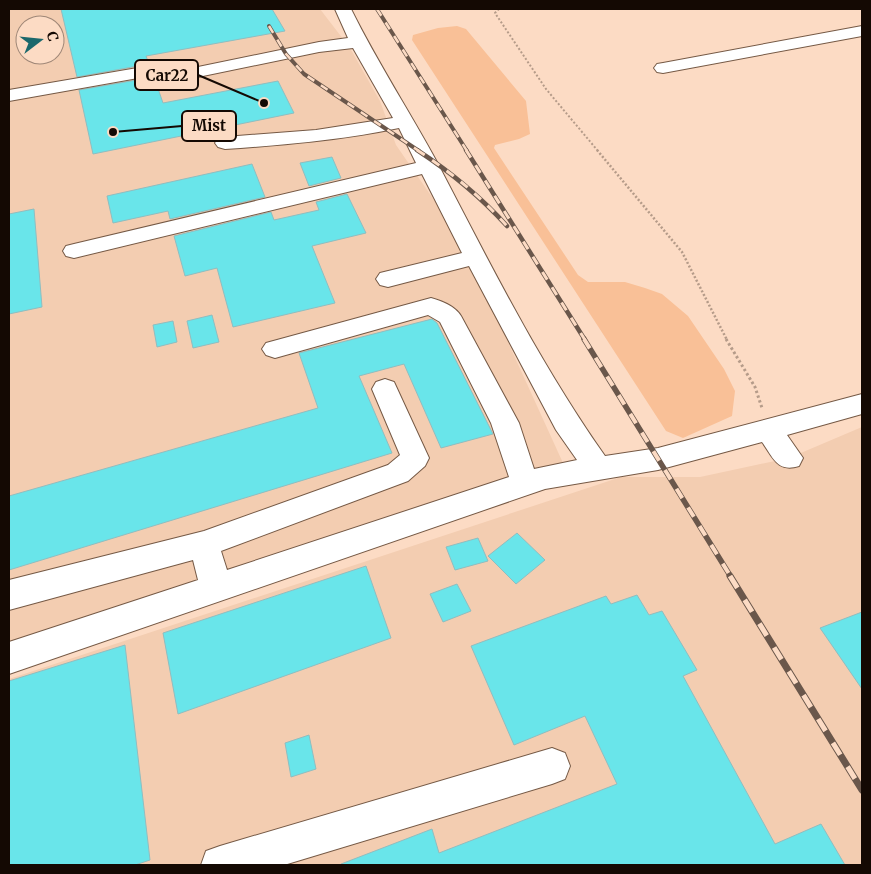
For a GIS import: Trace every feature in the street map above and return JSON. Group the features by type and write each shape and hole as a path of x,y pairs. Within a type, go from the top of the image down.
{"lane":[{"path":"343,9 359,42 429,166 475,257 566,422 598,468"},
{"path":"663,68 862,32"},
{"path":"9,96 155,70 198,72 319,47 359,42"},
{"path":"226,143 279,140 366,129 405,121"},
{"path":"74,251 429,166"},
{"path":"388,280 475,257"},
{"path":"275,349 431,306 449,316 505,423 525,484"},
{"path":"9,595 204,544 398,473 415,458 385,389"},
{"path":"9,658 545,476 658,459 862,404"},
{"path":"768,429 789,458"},
{"path":"204,544 216,588"},
{"path":"220,865 552,766"}],"path":[{"path":"499,9 496,13 546,89 682,252 718,325 755,387 768,429"}],"shaded area":[{"path":"9,9 320,9 350,48 380,101 396,145 461,239 563,463 262,566 9,643"},
{"path":"457,26 466,29 526,101 530,134 495,145 494,148 578,275 588,282 625,282 662,294 688,316 724,369 735,391 732,416 683,438 666,431 412,40 413,35 438,28"},
{"path":"862,427 862,865 9,865 9,679 621,477 700,477 789,458"}],"building":[{"path":"61,9 272,9 285,31 146,56 149,64 77,77 65,26 65,15 62,15"},
{"path":"154,77 163,103 278,81 294,113 93,154 79,90"},
{"path":"332,157 341,178 309,186 300,163"},
{"path":"252,164 265,197 170,219 168,211 113,223 107,196"},
{"path":"347,194 366,233 312,246 335,303 233,327 217,268 185,276 174,236 271,212 274,220 319,210 316,202"},
{"path":"34,209 42,307 9,314 9,214"},
{"path":"212,315 219,342 193,348 187,321"},
{"path":"432,319 437,323 493,434 441,448 404,364 359,376 392,453 9,570 9,496 318,408 299,353"},
{"path":"173,321 177,342 157,347 153,325"},
{"path":"517,533 545,560 516,584 488,556"},
{"path":"478,538 488,561 455,570 446,547"},
{"path":"366,566 391,638 178,714 163,633"},
{"path":"457,584 471,611 443,622 430,594"},
{"path":"637,595 649,615 662,611 697,670 683,676 775,844 821,824 845,865 341,864 432,829 439,853 617,784 585,716 514,745 471,646 606,596 611,604"},
{"path":"862,612 862,689 820,628"},
{"path":"125,645 150,860 135,865 9,865 9,681"},
{"path":"309,735 316,769 291,777 285,743"}],"railway":[{"path":"377,9 467,151"},
{"path":"269,26 286,54 304,74 419,151"},
{"path":"417,150 465,185 507,226"},
{"path":"466,150 585,340"},
{"path":"584,339 731,577"},
{"path":"730,576 862,790"}],"place":[{"name":"Car22","path":"264,103"},
{"name":"Mist","path":"113,132"}]}
